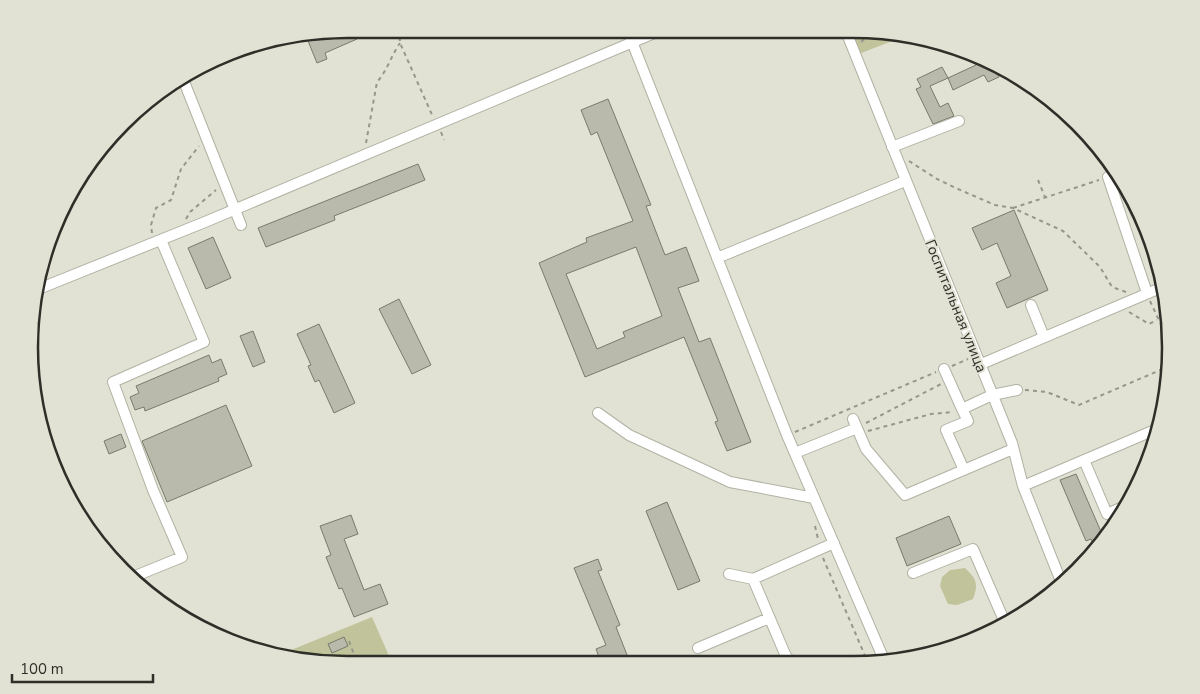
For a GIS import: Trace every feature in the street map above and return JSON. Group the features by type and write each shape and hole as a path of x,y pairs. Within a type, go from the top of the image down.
{"street":[{"path":"630,38 787,435 882,655"},
{"path":"43,287 180,233 448,122 643,38"},
{"name":"Госпитальная улица","path":"850,38 1013,449 1023,486 1061,576"},
{"path":"185,84 241,225"},
{"path":"892,147 959,121"},
{"path":"1108,177 1147,293"},
{"path":"718,258 905,180"},
{"path":"138,575 182,557 153,490 113,382 204,342 158,241"},
{"path":"977,360 1044,337 1157,289"},
{"path":"1031,305 1044,337"},
{"path":"944,369 968,421 946,430 964,470"},
{"path":"962,409 992,395 1017,390"},
{"path":"598,413 629,436 730,482 814,498"},
{"path":"795,453 857,427 866,449 905,495 1013,449"},
{"path":"1023,486 1150,432"},
{"path":"1084,460 1107,514 1116,510"},
{"path":"729,574 753,580 834,543"},
{"path":"913,573 973,549 1003,618"},
{"path":"753,580 786,656"},
{"path":"698,648 770,618"}],"path":[{"path":"400,38 400,43 444,140"},
{"path":"856,47 867,38"},
{"path":"366,144 377,82 384,74 391,56 400,43"},
{"path":"158,241 151,225 156,208 171,200 181,169 198,150 202,136 205,134"},
{"path":"907,160 937,179 958,189 996,205 1013,208 1063,231 1100,267 1112,287 1126,292"},
{"path":"1013,208 1108,177"},
{"path":"180,233 190,212 218,187 223,180"},
{"path":"1038,180 1045,197"},
{"path":"1147,293 1162,327"},
{"path":"1127,310 1131,315 1149,324 1158,320"},
{"path":"787,435 944,369 977,360"},
{"path":"1017,390 1047,392 1079,405 1162,369"},
{"path":"857,427 949,380"},
{"path":"857,427 931,414 957,412 962,409"},
{"path":"814,523 820,549 866,656"},
{"path":"348,641 355,656"}],"green space":[{"path":"843,38 894,40 851,57"},
{"path":"965,568 972,575 976,585 973,599 957,605 948,604 940,586 942,577 950,570"},
{"path":"372,617 389,656 327,656 288,651"}],"building":[{"path":"357,38 325,53 327,59 317,63 308,40"},
{"path":"975,63 990,69 997,73 999,77 988,82 984,75 953,90 948,78 976,65"},
{"path":"942,67 948,78 930,86 940,107 948,103 954,116 933,124 916,89 921,87 917,79"},
{"path":"608,99 651,205 646,206 665,255 686,247 699,281 678,288 699,342 710,338 751,442 727,451 715,422 718,421 684,337 585,377 539,263 587,242 586,238 633,221 597,132 591,135 581,110","holes":["636,247 662,316 623,332 625,337 597,349 566,274"]},
{"path":"418,164 425,180 334,216 335,220 266,247 258,228"},
{"path":"1014,210 1048,290 1007,308 996,283 1011,276 997,243 982,250 972,228"},
{"path":"213,237 231,278 206,289 188,248"},
{"path":"399,299 431,365 412,374 379,309"},
{"path":"319,324 355,403 334,413 319,380 315,382 308,366 311,365 297,334"},
{"path":"253,331 265,362 253,367 240,336"},
{"path":"209,355 212,363 221,359 227,374 218,378 219,381 145,411 144,407 135,410 130,397 139,393 136,386"},
{"path":"226,405 252,466 167,502 142,441"},
{"path":"121,434 126,447 109,454 104,441"},
{"path":"1076,474 1101,532 1093,543 1091,539 1086,541 1060,480"},
{"path":"667,502 700,581 678,590 646,511"},
{"path":"351,515 358,534 344,539 364,590 380,584 388,604 354,617 342,588 339,589 326,557 331,555 320,526"},
{"path":"949,516 961,544 907,566 896,538"},
{"path":"598,559 602,570 598,571 620,625 616,627 627,656 599,656 596,649 606,645 574,568"},
{"path":"344,637 348,646 332,653 328,644"}]}
